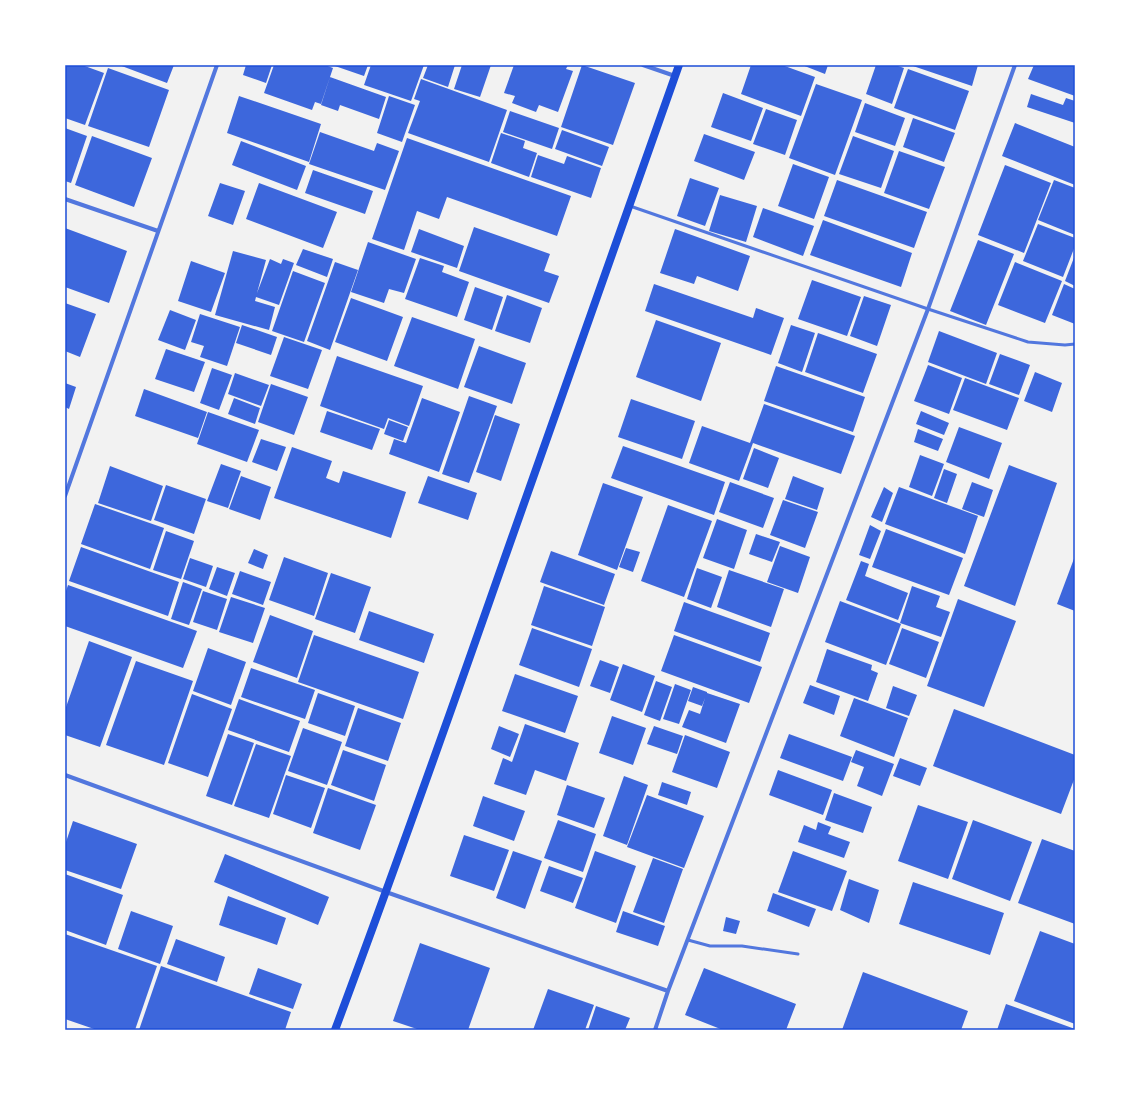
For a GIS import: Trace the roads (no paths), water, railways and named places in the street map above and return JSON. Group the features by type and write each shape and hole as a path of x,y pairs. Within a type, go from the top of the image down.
{"main road":[{"path":"335,1030 488,608 628,205 679,65"}],"street":[{"path":"65,496 217,65"},
{"path":"643,65 675,76"},
{"path":"655,1030 668,990 928,309 1015,65"},
{"path":"65,199 158,231"},
{"path":"65,775 386,892 668,990"}],"lane":[{"path":"628,205 1028,342 1065,345 1075,344"},
{"path":"688,940 710,946 742,946 798,954"}]}
